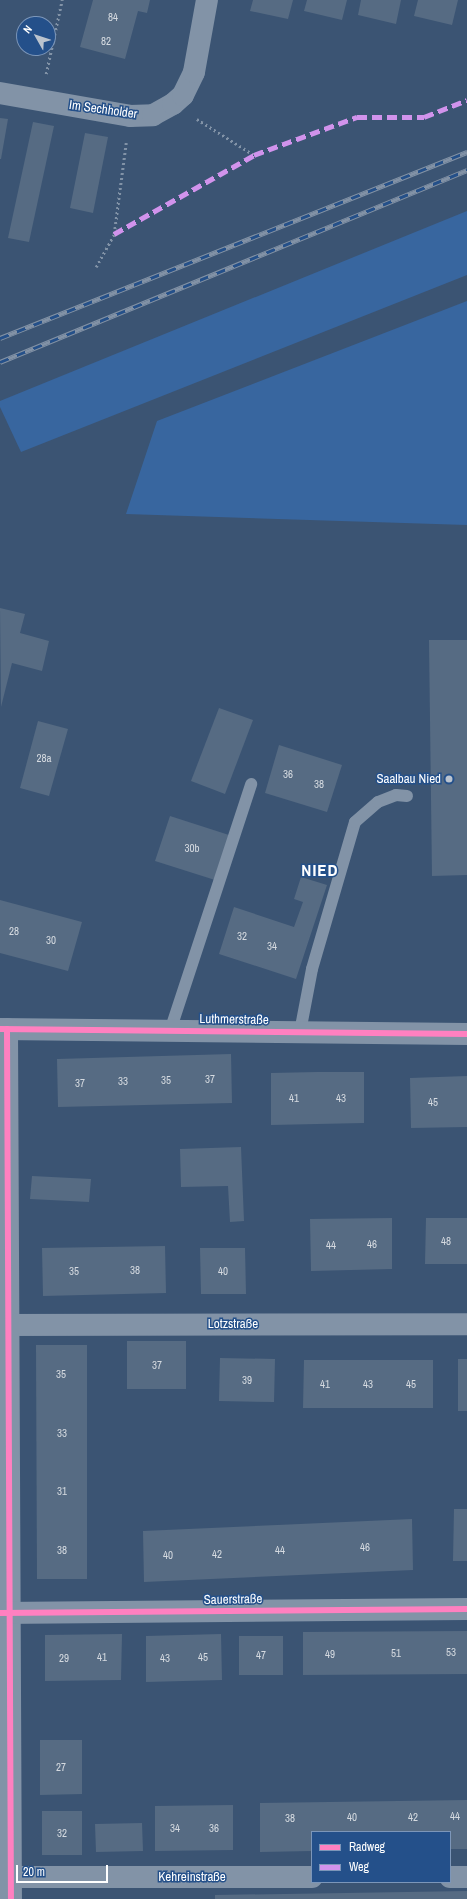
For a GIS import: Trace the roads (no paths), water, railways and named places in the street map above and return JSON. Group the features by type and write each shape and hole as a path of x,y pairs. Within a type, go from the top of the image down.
{"street":[{"name":"Im Sechholder","path":"0,93 130,116 153,115 173,104 183,95 194,72 207,0"},
{"name":"Luthmerstraße","path":"4,1029 467,1034"},
{"path":"4,1029 3,1325 5,1877 11,1899"},
{"name":"Lotzstraße","path":"3,1325 467,1324"},
{"name":"Sauerstraße","path":"4,1614 467,1609"},
{"name":"Kehreinstraße","path":"5,1877 311,1877"},
{"path":"451,1877 467,1877"}],"lane":[{"path":"170,1031 251,784"},
{"path":"300,1032 312,969 355,822 378,802 396,795 408,796"}],"railway":[{"path":"0,338 467,152"},
{"path":"0,362 467,170"}],"place":[{"name":"Saalbau Nied","path":"449,779"}],"district":[{"name":"NIED","path":"320,870"}]}
